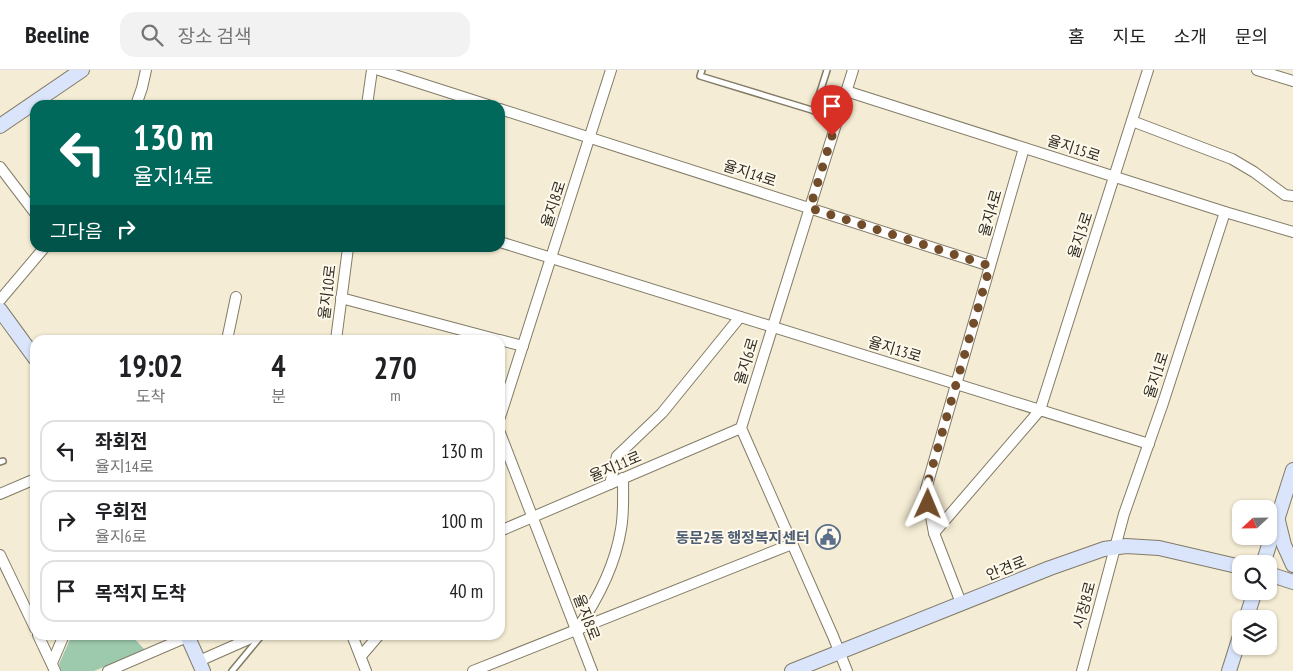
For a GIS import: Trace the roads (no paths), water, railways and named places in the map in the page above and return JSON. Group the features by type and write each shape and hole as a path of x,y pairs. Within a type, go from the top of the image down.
{"street":[{"path":"38,100 82,70"},
{"path":"138,100 146,70"},
{"path":"368,100 372,70"},
{"path":"379,70 472,100"},
{"name":"율지8로","path":"505,402 611,70"},
{"name":"율지6로","path":"741,428 852,70"},
{"name":"율지3로","path":"1040,410 1148,70"},
{"path":"1257,70 1293,81"},
{"name":"율지15로","path":"846,91 1293,232"},
{"path":"0,126 30,106"},
{"name":"율지14로","path":"505,111 990,266"},
{"path":"1132,122 1232,159 1254,172 1285,195 1293,196"},
{"name":"율지4로","path":"961,603 934,533 926,489 1024,148"},
{"path":"0,167 30,206"},
{"name":"율지1로","path":"1115,547 1124,514 1149,444 1225,212"},
{"name":"율지13로","path":"505,244 1149,444"},
{"path":"0,300 41,252"},
{"name":"율지10로","path":"337,335 347,252"},
{"path":"228,335 236,298"},
{"path":"341,298 481,335"},
{"path":"0,310 30,351"},
{"path":"610,484 617,456 662,413 740,316"},
{"path":"505,341 523,346"},
{"path":"934,533 1040,410"},
{"path":"741,428 847,671"},
{"name":"율지11로","path":"505,529 741,428"},
{"name":"율지8로","path":"505,446 592,671"},
{"path":"1293,470 1278,518 1284,544 1293,565"},
{"path":"576,630 591,609 613,560 621,529 623,478"},
{"path":"0,494 30,481"},
{"path":"472,671 792,544"},
{"name":"안견로","path":"792,671 1074,559 1115,547 1159,548 1232,565"},
{"name":"시장8로","path":"1082,671 1115,547"},
{"path":"0,555 30,618"},
{"path":"1277,577 1293,582"},
{"path":"40,640 53,667"},
{"path":"53,667 62,640"},
{"path":"108,671 178,640"},
{"path":"189,640 201,666 249,640"},
{"path":"354,640 366,671"},
{"path":"360,656 374,640"},
{"path":"1229,671 1234,655"}],"lane":[{"path":"696,70 700,76 838,118"},
{"path":"700,76 702,70"},
{"path":"814,111 827,70"},
{"path":"232,671 259,640"}],"place":[{"name":"동문2동 행정복지센터","path":"828,537"}]}
